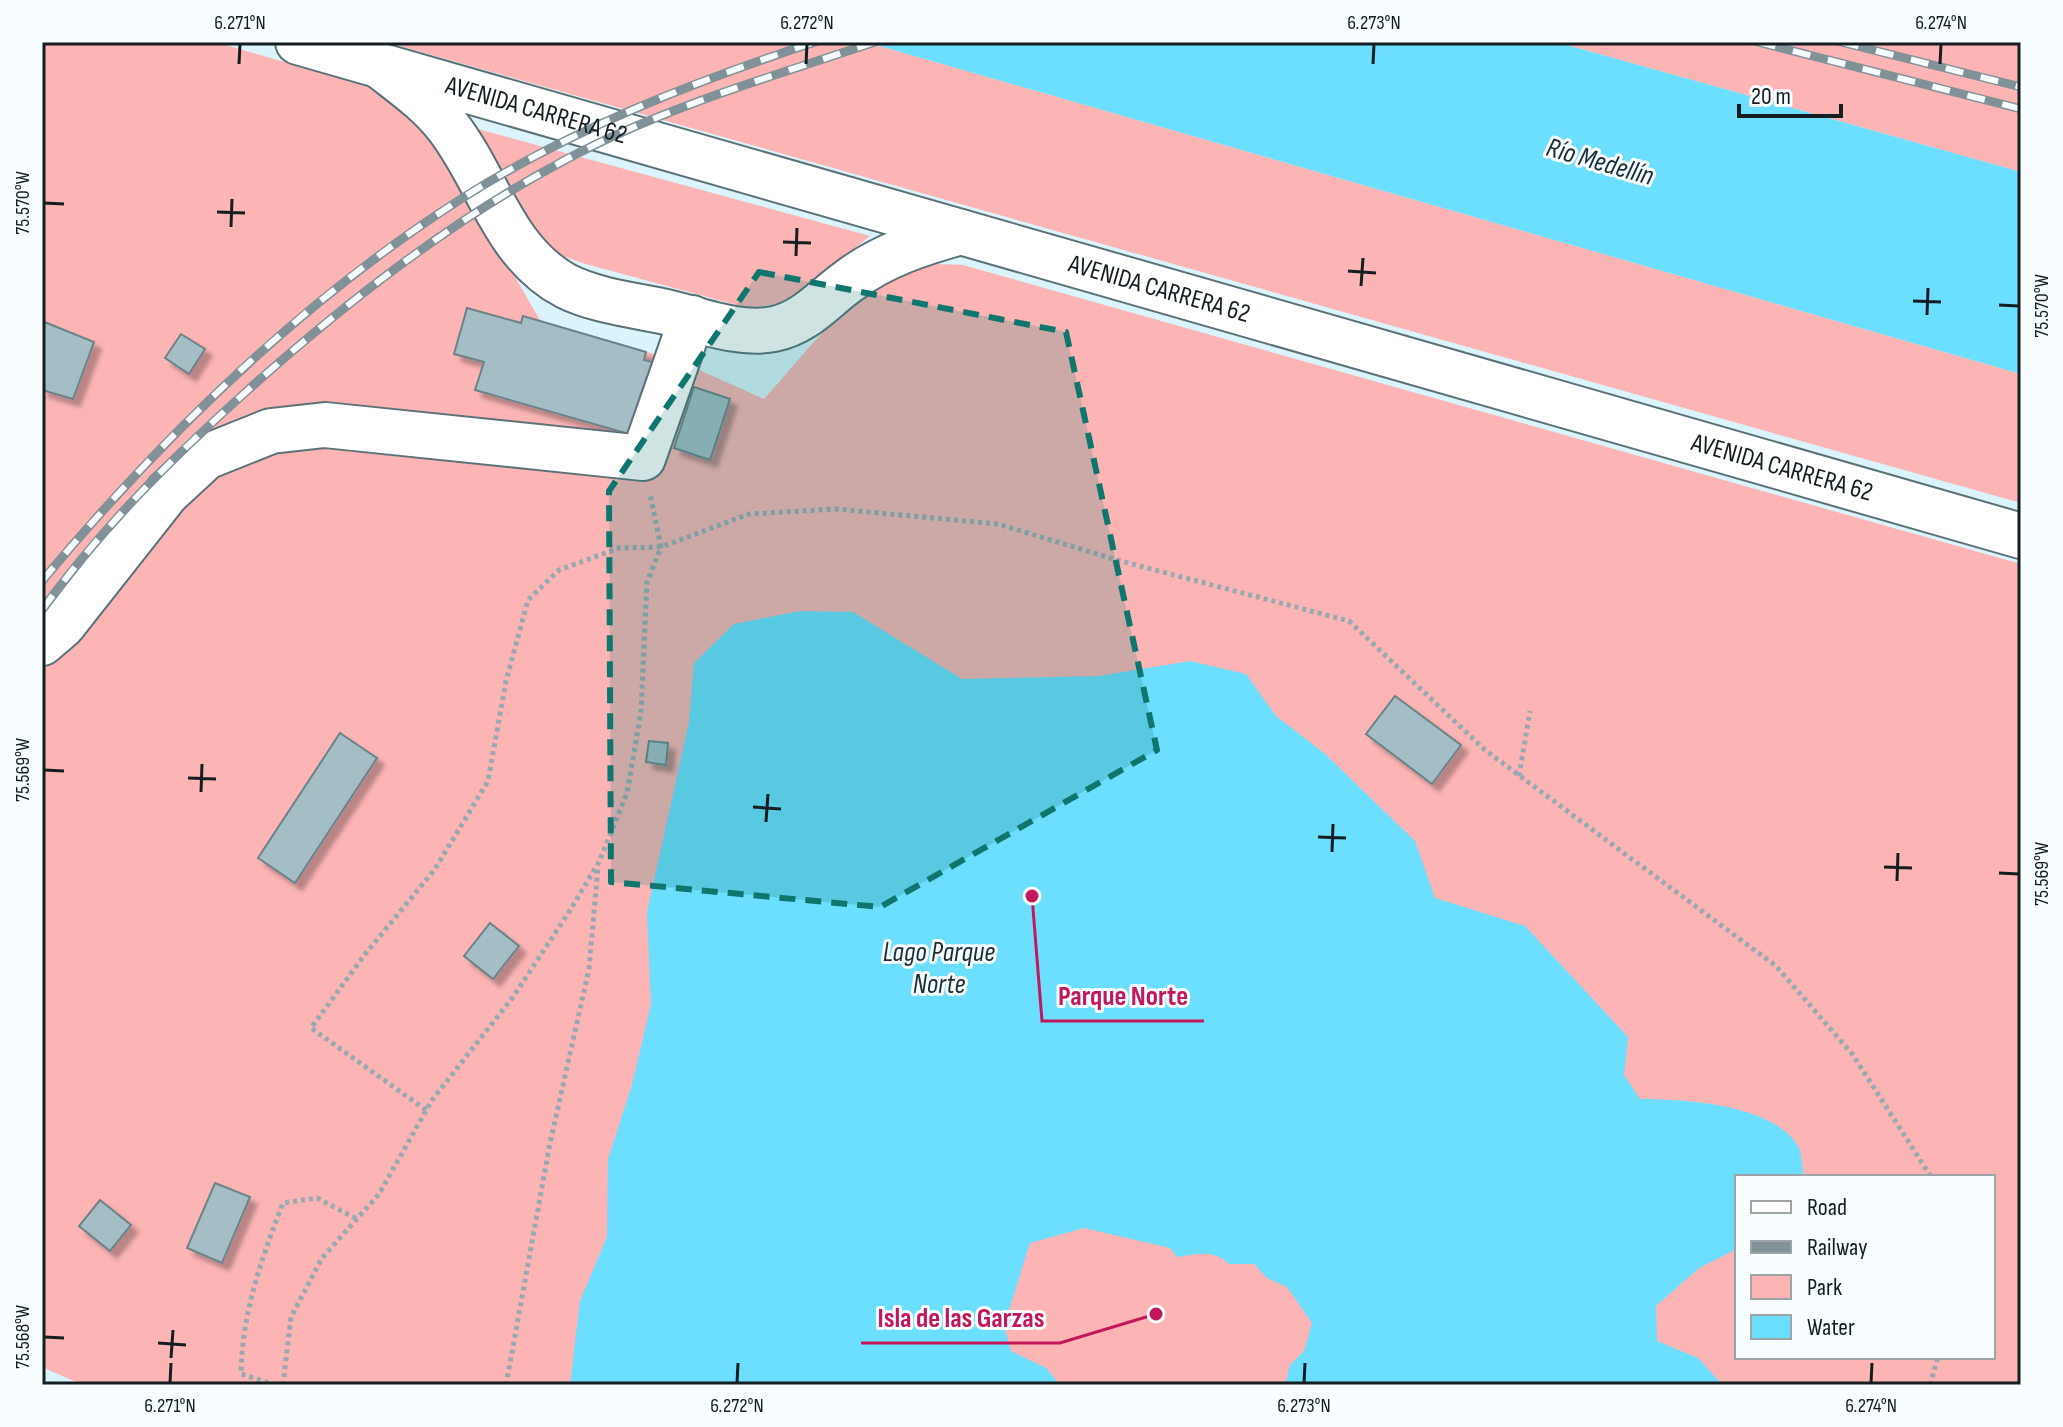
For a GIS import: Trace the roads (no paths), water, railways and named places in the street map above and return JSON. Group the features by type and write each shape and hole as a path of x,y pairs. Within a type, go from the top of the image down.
{"main road":[{"name":"AVENIDA CARRERA 62","path":"298,42 2021,536"},
{"path":"378,65 425,100 449,128 510,235 534,264 568,286 593,295 733,329 772,329 797,322 850,280 912,245 961,232"},
{"path":"42,643 63,625 167,493 206,457 271,431 325,425 643,458 692,318"}],"water":[{"name":"Río Medellín","path":"866,42 1556,42 2021,172 2021,374"},
{"name":"Lago Parque Norte","path":"800,611 853,612 962,679 1099,676 1190,661 1246,674 1276,716 1324,753 1415,841 1435,898 1525,926 1628,1037 1624,1075 1640,1099 1680,1100 1749,1113 1786,1132 1798,1146 1804,1175 1735,1175 1735,1250 1699,1268 1656,1306 1657,1341 1698,1358 1719,1381 1716,1385 1282,1385 1290,1365 1304,1351 1312,1323 1287,1287 1267,1278 1254,1264 1229,1264 1217,1256 1205,1254 1177,1257 1170,1248 1084,1228 1030,1243 1004,1326 1011,1351 1046,1368 1060,1385 570,1385 580,1301 607,1237 608,1159 632,1085 651,1004 647,912 689,722 694,663 734,624"}],"railway":[{"path":"42,581 136,474 237,374 290,326 402,239 502,174 588,130 678,91 815,42"},
{"path":"42,610 114,521 192,442 322,326 439,237 522,184 602,141 678,109 875,42"},
{"path":"1758,42 2021,109"},
{"path":"1841,42 2021,87"}],"place":[{"name":"Parque Norte","path":"1032,896"},
{"name":"Isla de las Garzas","path":"1156,1314"}]}
